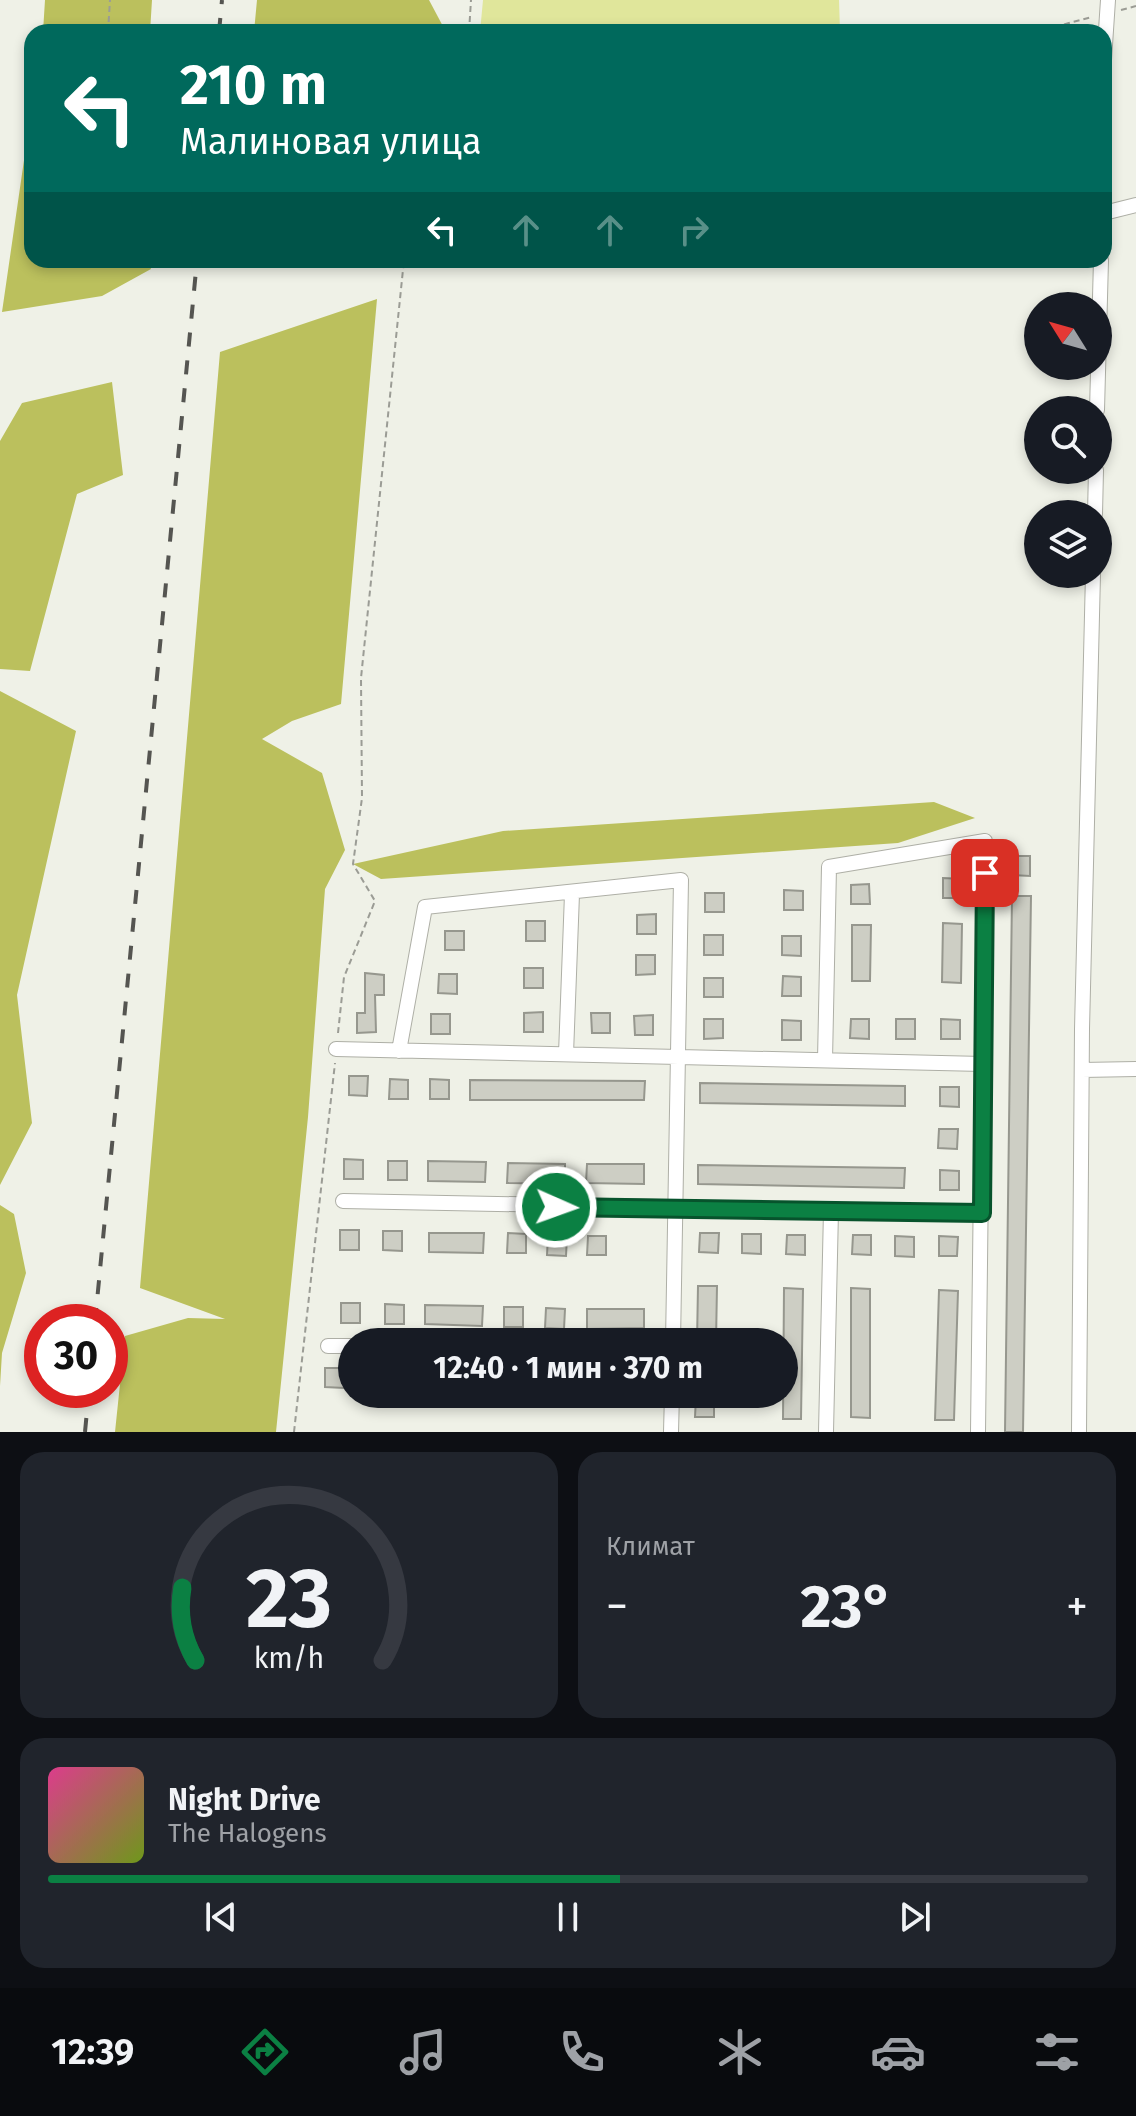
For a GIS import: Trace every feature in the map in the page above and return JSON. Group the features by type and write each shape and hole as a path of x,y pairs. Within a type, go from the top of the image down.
{"street":[{"path":"1112,211 1136,205"},
{"path":"1097,396 1101,268"},
{"path":"1079,1432 1082,1070 1093,588"},
{"path":"825,1060 829,867 985,841 978,1432"},
{"path":"399,1051 425,907 572,894 681,880 673,1328"},
{"path":"566,1054 572,894"},
{"path":"336,1049 983,1064"},
{"path":"1082,1070 1136,1069"},
{"path":"343,1201 677,1210 982,1213"},
{"path":"826,1432 831,1211"},
{"path":"328,1346 338,1346"},
{"path":"671,1432 672,1408"}],"path":[{"path":"108,24 110,0"},
{"path":"470,24 471,0"},
{"path":"1058,24 1108,7 1136,6"},
{"path":"294,1432 344,977 375,901 353,864 362,798 361,678 403,268"}],"green space":[{"path":"45,0 152,0 150,24 44,24"},
{"path":"257,0 429,0 442,24 255,24"},
{"path":"483,0 839,0 840,24 481,24"},
{"path":"24,160 24,268 151,269 102,296 2,312"},
{"path":"377,299 341,704 292,721 262,739 322,773 345,850 325,889 308,1117 276,1432 115,1432 118,1408 128,1408 128,1335 188,1318 225,1319 140,1288 220,352"},
{"path":"112,382 123,475 77,494 30,671 0,669 0,441 22,403"},
{"path":"0,691 76,731 17,995 32,1123 0,1185"},
{"path":"934,802 975,818 898,843 381,879 353,864 503,831"},
{"path":"0,1205 14,1214 26,1273 2,1353 0,1386"}],"building":[{"path":"1012,856 1030,856 1030,876 1011,875"},
{"path":"943,878 962,879 962,898 943,898"},
{"path":"869,884 870,904 851,904 851,885"},
{"path":"784,890 803,891 803,910 784,910"},
{"path":"705,893 724,893 724,912 705,912"},
{"path":"1012,896 1031,896 1023,1432 1005,1432"},
{"path":"656,914 656,934 637,934 637,915"},
{"path":"526,921 545,921 545,941 526,941"},
{"path":"943,923 962,924 961,983 942,982"},
{"path":"852,925 871,925 870,981 852,981"},
{"path":"445,931 464,931 464,950 445,950"},
{"path":"704,935 723,935 723,955 704,955"},
{"path":"782,936 801,936 801,956 782,955"},
{"path":"636,955 655,955 655,974 636,975"},
{"path":"524,968 543,968 543,988 524,988"},
{"path":"365,973 384,975 384,995 375,995 376,1032 357,1033 357,1013 365,1013"},
{"path":"439,974 457,974 457,994 438,993"},
{"path":"783,976 801,977 801,996 782,996"},
{"path":"704,978 723,978 723,997 704,997"},
{"path":"543,1012 543,1032 524,1032 524,1013"},
{"path":"591,1013 610,1013 610,1033 592,1033"},
{"path":"431,1014 450,1014 450,1034 431,1034"},
{"path":"653,1015 653,1035 635,1035 634,1016"},
{"path":"704,1019 723,1019 723,1038 704,1039"},
{"path":"851,1019 869,1019 869,1039 850,1038"},
{"path":"896,1019 915,1019 915,1039 896,1039"},
{"path":"941,1019 960,1020 960,1039 941,1039"},
{"path":"782,1020 801,1021 801,1040 782,1040"},
{"path":"349,1076 368,1076 367,1096 349,1095"},
{"path":"390,1079 408,1080 408,1099 389,1099"},
{"path":"430,1079 449,1080 449,1099 430,1099"},
{"path":"470,1080 645,1081 644,1100 470,1100"},
{"path":"700,1083 905,1086 905,1106 700,1103"},
{"path":"940,1087 959,1087 959,1107 940,1106"},
{"path":"939,1129 958,1129 957,1149 938,1148"},
{"path":"344,1159 363,1160 363,1179 344,1179"},
{"path":"388,1161 407,1161 407,1180 388,1180"},
{"path":"428,1161 486,1162 485,1182 428,1181"},
{"path":"508,1163 565,1164 565,1184 507,1183"},
{"path":"587,1164 644,1164 644,1184 586,1183"},
{"path":"698,1165 905,1168 904,1188 698,1184"},
{"path":"940,1170 959,1171 959,1190 940,1190"},
{"path":"340,1230 359,1230 359,1250 340,1250"},
{"path":"383,1231 402,1231 402,1251 383,1250"},
{"path":"429,1233 484,1233 483,1253 429,1252"},
{"path":"508,1233 526,1234 526,1253 507,1253"},
{"path":"700,1233 719,1233 718,1253 699,1252"},
{"path":"742,1234 761,1234 761,1254 742,1253"},
{"path":"787,1235 805,1235 805,1255 786,1254"},
{"path":"853,1235 871,1235 871,1255 852,1254"},
{"path":"548,1236 567,1236 566,1256 547,1255"},
{"path":"588,1236 606,1236 606,1255 587,1255"},
{"path":"895,1236 914,1237 914,1257 895,1256"},
{"path":"939,1236 958,1237 957,1256 939,1256"},
{"path":"698,1286 717,1286 716,1328 697,1328"},
{"path":"784,1288 803,1289 801,1419 783,1419 783,1408 798,1408 798,1328 784,1328"},
{"path":"851,1288 870,1289 870,1418 851,1417"},
{"path":"939,1290 958,1291 954,1420 935,1420"},
{"path":"341,1303 360,1303 360,1323 341,1323"},
{"path":"385,1304 404,1305 404,1324 385,1324"},
{"path":"425,1305 483,1306 482,1326 425,1324"},
{"path":"504,1307 523,1307 523,1327 504,1327"},
{"path":"546,1308 565,1309 564,1328 545,1328"},
{"path":"587,1309 644,1309 644,1328 587,1328"},
{"path":"325,1368 338,1368 338,1388 325,1387"},
{"path":"695,1408 714,1408 714,1417 695,1417"}],"railway":[{"path":"220,24 222,0"},
{"path":"97,1304 196,268"},
{"path":"85,1432 87,1408"}],"route":[{"path":"556,1207 982,1213 985,873"}]}
